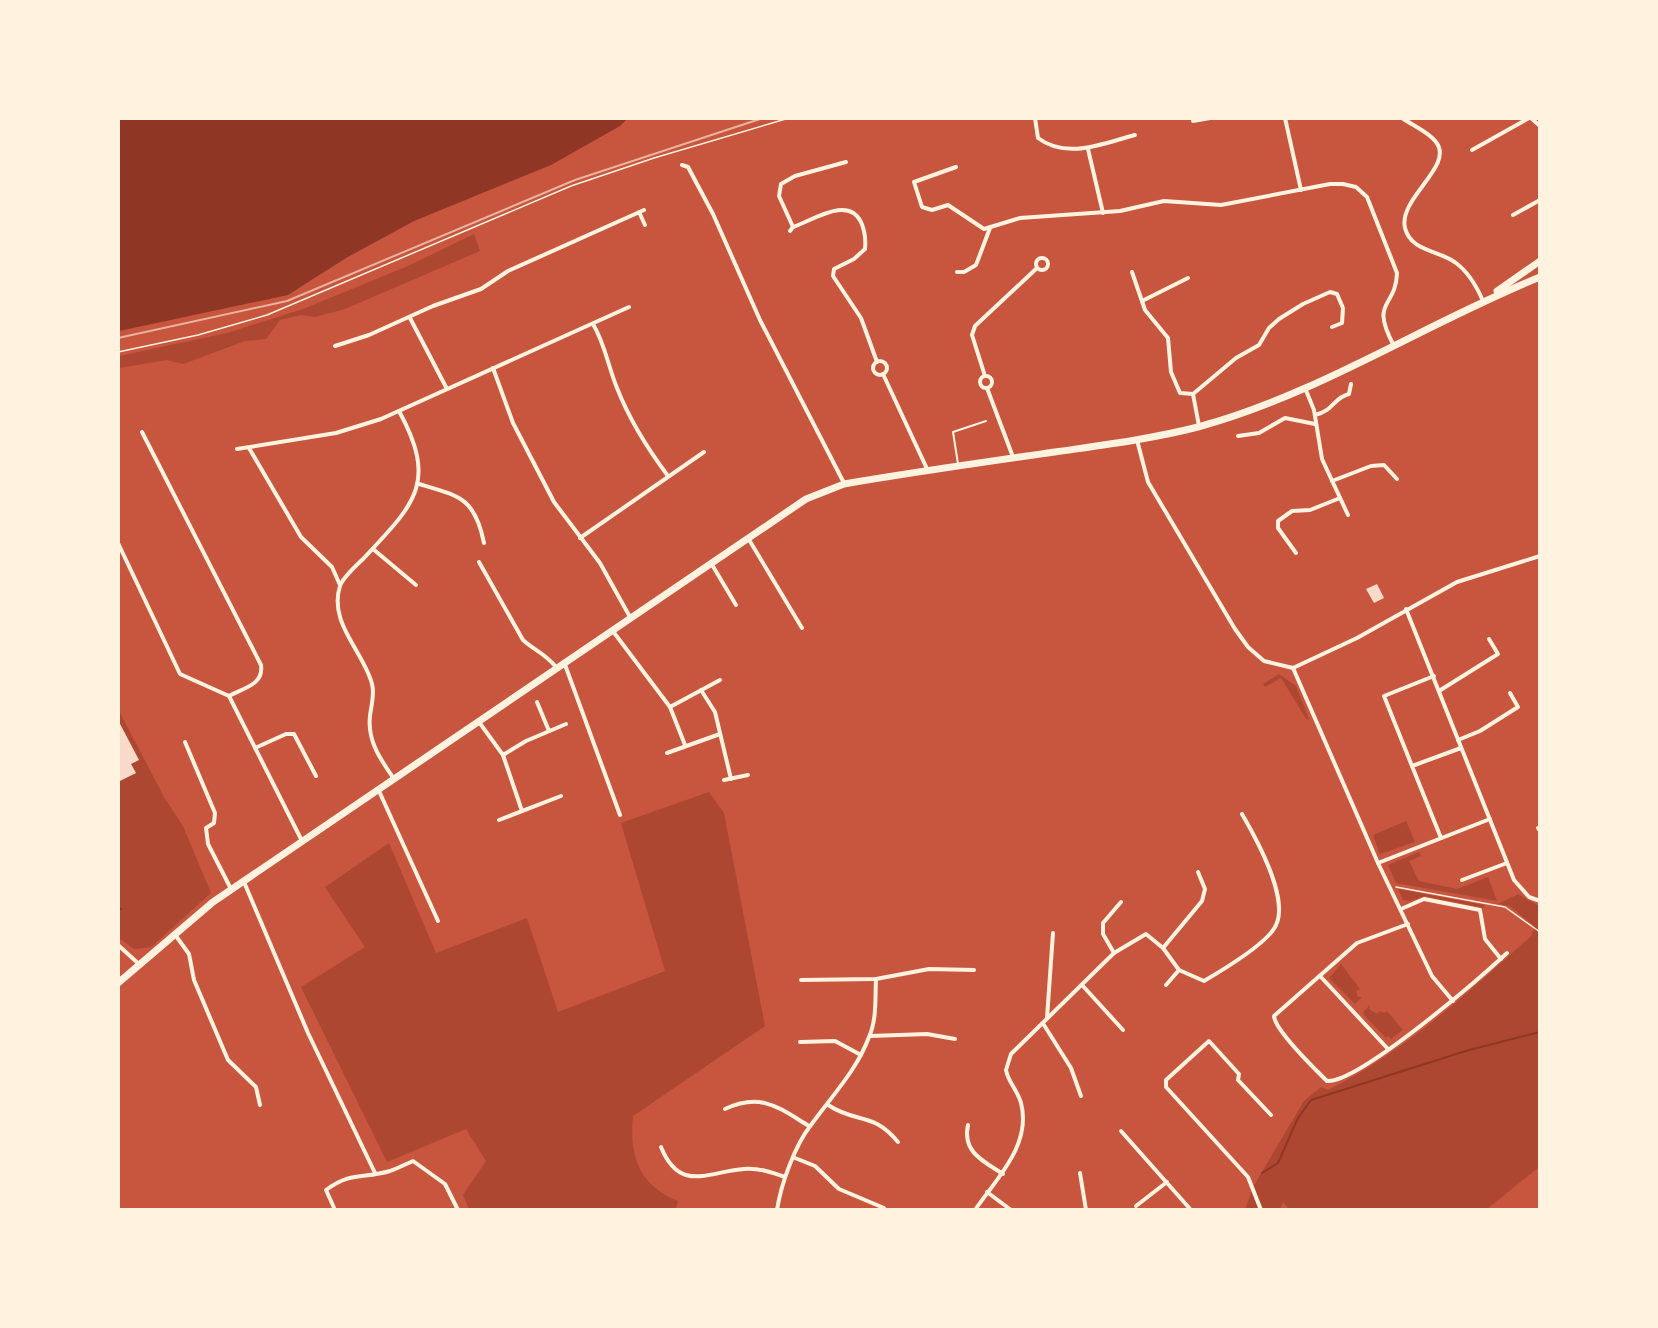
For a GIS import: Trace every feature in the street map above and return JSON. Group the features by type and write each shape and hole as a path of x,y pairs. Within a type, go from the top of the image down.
{"highway":[{"path":"1485,299 1539,261"},
{"path":"118,983 176,936 213,902 379,791 630,616 806,499 844,484 1137,440 1199,426 1305,388 1395,347 1485,299 1539,278"},
{"path":"118,976 138,967"}],"street":[{"path":"1035,118 1038,138 1046,144 1059,147 1088,149 1135,135"},
{"path":"1193,121 1210,118"},
{"path":"1285,118 1300,190"},
{"path":"1402,118 1437,142 1441,154 1437,165 1405,211 1404,226 1408,235 1413,242 1444,254 1458,264 1485,299"},
{"path":"1472,150 1530,118 1539,126"},
{"path":"1088,149 1102,213"},
{"path":"846,162 795,176 781,184 779,196 791,229 842,209 854,212 858,217 865,233 865,249 854,259 834,269 833,276 861,318 877,362"},
{"path":"682,165 687,166 712,214 760,320 844,484"},
{"path":"956,167 914,182 922,207 932,210 948,205 961,211 979,228 990,228 1020,218 1102,213 1164,201 1221,205 1343,184 1356,188 1367,197 1397,273 1397,282 1382,308 1386,330 1395,347"},
{"path":"1513,215 1539,200"},
{"path":"335,346 481,289 508,271 642,211 645,225"},
{"path":"957,272 963,272 976,265 990,228"},
{"path":"987,388 992,384 992,380 985,376 972,335 975,326 1037,268"},
{"path":"1132,272 1144,300 1145,310 1168,338 1174,382 1180,393 1193,394 1236,358 1259,345 1269,328 1279,319 1303,304 1330,292 1337,294 1343,308 1342,323 1332,327"},
{"path":"1144,300 1188,278"},
{"path":"237,449 336,433 399,411 629,307"},
{"path":"410,318 447,389"},
{"path":"592,324 603,342 607,362 634,428 668,476"},
{"path":"877,362 886,365 883,374 929,471"},
{"path":"877,362 873,368 875,372 883,374"},
{"path":"493,368 531,460 554,502 600,563 630,616"},
{"path":"985,376 980,383 987,388 1013,458"},
{"path":"1315,414 1330,410 1338,400 1349,394 1351,384"},
{"path":"1305,388 1315,414 1322,459 1348,515"},
{"path":"1193,394 1199,426"},
{"path":"340,585 402,517 419,484 417,453 411,433 399,411"},
{"path":"1238,436 1259,433 1285,418 1315,424"},
{"path":"142,432 261,665 262,672 256,682 229,696"},
{"path":"1137,440 1148,482 1235,628 1248,647 1264,661 1293,668 1357,638 1457,582 1539,556"},
{"path":"249,448 301,537 332,567 340,585 339,607 344,628 372,684 370,719 373,744 395,780"},
{"path":"580,538 704,452"},
{"path":"1332,481 1371,466 1384,465 1397,479"},
{"path":"419,484 463,498 470,504 480,522 484,543"},
{"path":"1296,554 1278,528 1278,521 1292,511 1310,510 1340,498"},
{"path":"748,537 802,628"},
{"path":"118,543 180,674 229,696 302,842"},
{"path":"373,549 416,585"},
{"path":"479,562 523,640 531,647 545,653 556,667"},
{"path":"710,562 736,605"},
{"path":"1406,609 1507,863 1522,890 1539,901"},
{"path":"611,629 670,707 685,745"},
{"path":"1439,691 1498,654 1489,639"},
{"path":"563,662 620,815"},
{"path":"1293,668 1378,863 1392,888 1432,976 1453,1001"},
{"path":"1434,676 1384,696 1441,838"},
{"path":"670,707 720,680"},
{"path":"701,690 715,712 730,779"},
{"path":"1458,740 1480,731 1518,707 1510,693"},
{"path":"537,702 549,730"},
{"path":"479,721 503,754 522,812"},
{"path":"503,754 549,730 566,724"},
{"path":"255,748 286,734 294,734 316,776"},
{"path":"667,753 720,734"},
{"path":"185,742 215,813 214,823 206,828 208,844 231,890"},
{"path":"1412,766 1461,748"},
{"path":"724,780 748,775"},
{"path":"379,791 438,921"},
{"path":"499,820 561,796"},
{"path":"975,1209 1003,1174 1016,1149 1023,1121 1021,1102 1007,1078 1006,1063 1019,1046 1044,1025 1047,1019 1114,953 1146,934 1162,948 1179,970 1204,981 1239,961 1275,928 1279,917 1278,901 1257,841 1242,814"},
{"path":"1378,863 1490,819"},
{"path":"1462,880 1507,863"},
{"path":"1162,948 1202,901 1204,889 1198,872"},
{"path":"244,881 308,1033 375,1173"},
{"path":"1401,909 1424,899 1480,910 1485,939 1501,959"},
{"path":"1114,953 1103,934 1103,923 1121,902"},
{"path":"1408,924 1357,943 1274,1018 1327,1082 1334,1082 1369,1064 1453,1001 1508,953"},
{"path":"1047,1019 1053,933"},
{"path":"176,936 189,954 194,980 228,1060 256,1087 260,1105"},
{"path":"118,945 138,967"},
{"path":"801,980 876,979 929,969 974,970"},
{"path":"1166,985 1179,970"},
{"path":"1320,976 1388,1049"},
{"path":"777,1209 785,1177 809,1126 828,1105 861,1055 870,1037 874,1019 876,979"},
{"path":"1082,985 1123,1030"},
{"path":"1044,1025 1071,1068 1081,1096"},
{"path":"870,1037 871,1034 927,1034 955,1039"},
{"path":"800,1042 835,1041 861,1055"},
{"path":"1261,1209 1248,1177 1166,1087 1166,1080 1209,1041 1239,1074 1238,1080 1271,1115"},
{"path":"725,1109 760,1102 773,1103 809,1126"},
{"path":"828,1105 851,1116 871,1119 882,1126 898,1142"},
{"path":"968,1125 965,1137 969,1149 975,1156 1003,1174"},
{"path":"1121,1131 1191,1209"},
{"path":"661,1147 673,1167 694,1177 758,1169 785,1177"},
{"path":"795,1158 815,1166 839,1189 885,1208"},
{"path":"335,1209 326,1190 349,1176 389,1172 413,1161 445,1184 458,1209"},
{"path":"1080,1173 1086,1209"},
{"path":"1136,1206 1167,1182"},
{"path":"987,1192 1011,1209"}],"lane":[{"path":"958,467 953,432 986,421"}],"path":[{"path":"118,352 198,335 267,315 571,186 654,158 789,118"}],"shaded area":[{"path":"119,118 627,119 620,126 551,165 414,221 346,258 288,295 119,331"},
{"path":"474,234 480,251 345,309 315,317 301,315 280,320 266,339 245,341 183,364 167,360 119,368 119,356 227,333 303,309 408,266"},
{"path":"1279,674 1296,686 1309,719 1307,720 1281,678 1265,687 1263,684"},
{"path":"118,709 164,797 183,826 211,893 151,947 134,949 119,938"},
{"path":"709,792 724,813 765,1026 633,1116 633,1144 639,1168 654,1187 678,1201 676,1209 469,1209 463,1195 486,1161 466,1129 387,1162 301,987 365,947 325,887 389,843 436,953 527,918 558,1012 665,971 621,823"},
{"path":"1406,821 1415,842 1380,854 1373,835"},
{"path":"1419,852 1421,856 1409,861 1419,881 1457,889 1488,877 1497,901 1396,883 1388,865"},
{"path":"1398,889 1484,905 1484,908 1425,896 1410,901 1403,900"},
{"path":"1518,894 1539,906 1539,1167 1487,1209 1290,1210 1283,1202 1280,1209 1245,1210 1253,1187 1304,1101 1321,1087 1328,1090 1356,1075 1409,1040 1459,1000 1530,937 1535,927 1510,906 1498,904"},
{"path":"1341,964 1360,989 1356,991 1358,997 1362,997 1355,1004 1329,978"},
{"path":"1370,1005 1369,1009 1377,1014 1380,1011 1385,1013 1387,1011 1403,1030 1391,1039 1388,1036 1386,1038 1364,1015 1363,1012"}],"building":[{"path":"1377,584 1384,598 1374,603 1366,589"},
{"path":"118,720 139,760 131,764 136,773 118,782"}],"waterway":[{"path":"1262,1173 1278,1163 1298,1118 1311,1100 1469,1050 1540,1032"}],"railway":[{"path":"118,338 287,301 575,180 763,118"}]}
